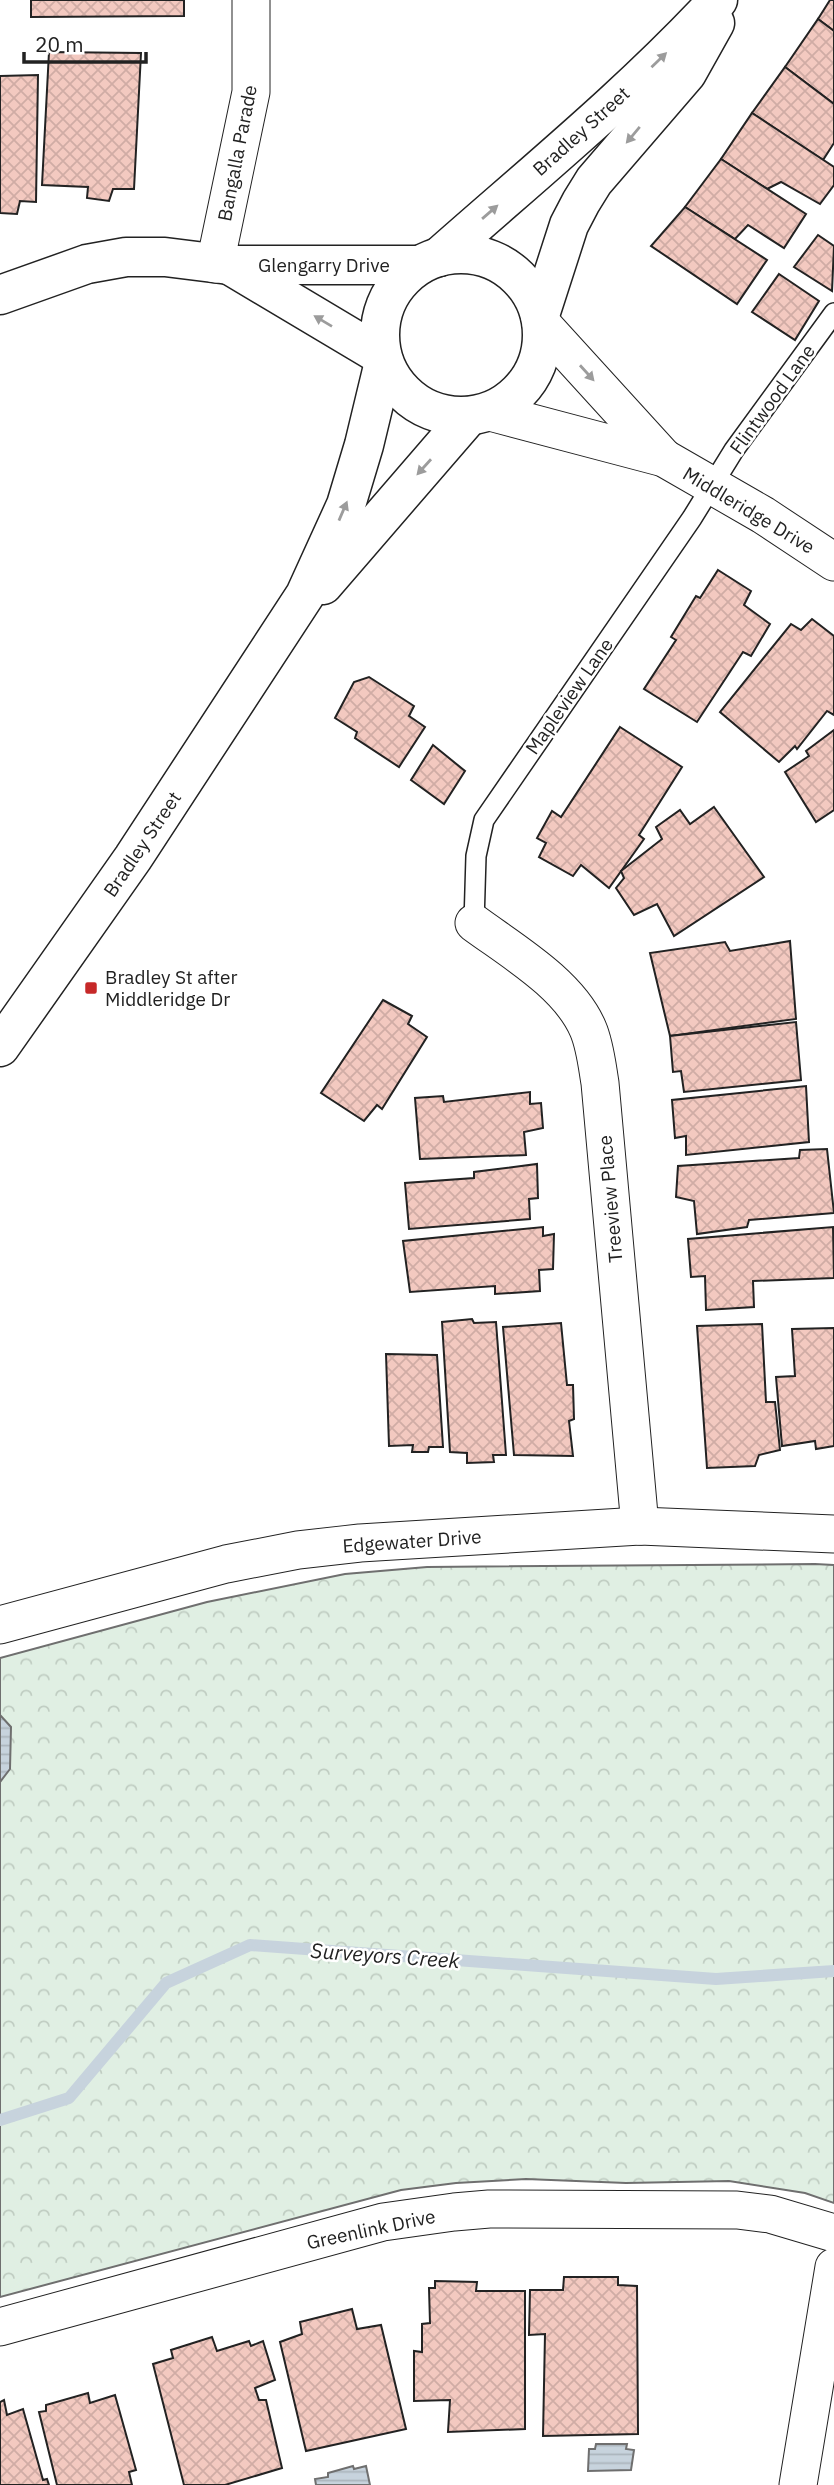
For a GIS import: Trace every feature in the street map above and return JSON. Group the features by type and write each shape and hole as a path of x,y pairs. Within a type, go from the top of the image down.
{"main road":[{"name":"Bradley Street","path":"429,261 582,132 691,30 718,0"},
{"name":"Bradley Street","path":"541,319 569,225 580,202 594,181 687,73 728,0"},
{"path":"457,254 475,255 501,265 523,282 534,298 541,319 539,359 532,376 506,403 480,414 448,416 426,410 408,398 393,382 383,359 379,338 386,304 405,275 429,261 457,254"},
{"name":"Glengarry Drive","path":"0,295 86,264 126,257 165,257 222,265 429,261"},
{"name":"Glengarry Drive","path":"222,265 383,359"},
{"name":"Bradley Street","path":"0,1047 133,858 305,595 346,505 365,445 383,359"},
{"name":"Bradley Street","path":"279,637 480,414"}],"street":[{"name":"Bangalla Parade","path":"222,265 251,92 251,0"},
{"name":"Middleridge Drive","path":"541,319 664,458"},
{"name":"Middleridge Drive","path":"480,414 664,458 763,515 834,562"},
{"name":"Treeview Place","path":"474,923 556,985 589,1029 600,1083 640,1526"},
{"name":"Edgewater Drive","path":"0,1625 226,1564 298,1550 360,1543 640,1526 834,1534"},
{"name":"Greenlink Drive","path":"0,2327 383,2222 454,2212 489,2209 737,2210 770,2214 834,2233"},
{"path":"798,2485 834,2267"}],"lane":[{"name":"Flintwood Lane","path":"711,486 734,450 834,313"},
{"name":"Mapleview Lane","path":"474,923 476,856 484,820 711,486"}],"green space":[{"path":"834,1565 834,2203 805,2193 729,2181 626,2183 526,2179 456,2183 401,2190 0,2297 0,1658 207,1602 345,1574 427,1567"}],"shaded area":[{"path":"0,1715 11,1727 10,1769 0,1782"},
{"path":"596,2444 627,2444 626,2449 634,2450 631,2470 588,2471 589,2449 595,2449"},
{"path":"353,2466 354,2469 366,2466 370,2485 316,2485 315,2479 328,2477 328,2473"}],"building":[{"path":"31,0 184,0 184,16 31,17"},
{"path":"830,0 834,0 834,31 818,19"},
{"path":"818,19 834,31 834,104 785,67"},
{"path":"49,52 141,53 134,189 113,189 109,201 87,198 88,187 42,185"},
{"path":"785,67 834,104 834,143 823,160 752,113"},
{"path":"38,75 36,202 20,201 17,214 0,213 0,76"},
{"path":"752,113 834,167 834,185 820,204 781,182 767,189 721,159"},
{"path":"721,159 806,214 784,248 748,225 735,239 685,207"},
{"path":"685,207 767,260 737,304 651,246"},
{"path":"818,235 834,246 832,291 794,267"},
{"path":"779,274 819,301 795,340 752,312"},
{"path":"718,570 751,591 744,605 770,624 751,656 743,652 697,722 644,689 676,640 671,637 696,596 700,598"},
{"path":"812,619 834,636 834,715 827,711 797,749 795,746 779,762 720,712 791,624 801,630"},
{"path":"369,677 414,706 409,716 425,727 399,767 355,738 357,732 335,718 354,682"},
{"path":"620,727 682,767 639,835 644,839 609,888 581,865 573,876 539,857 546,843 537,838 552,811 561,817"},
{"path":"834,730 834,810 816,822 785,772 809,756 806,751"},
{"path":"433,745 465,771 444,804 411,780"},
{"path":"714,807 764,877 674,936 657,904 634,915 616,888 624,878 621,871 662,839 656,827 680,810 690,824"},
{"path":"790,941 796,1019 670,1036 650,953 725,942 730,951"},
{"path":"383,1000 412,1016 408,1024 427,1037 382,1109 377,1105 364,1121 321,1093"},
{"path":"796,1022 801,1080 684,1092 681,1071 673,1072 670,1036"},
{"path":"806,1086 809,1142 686,1155 686,1136 675,1138 672,1100"},
{"path":"530,1092 530,1104 541,1103 543,1128 524,1132 526,1155 420,1159 415,1098 443,1096 444,1102"},
{"path":"827,1149 834,1213 749,1220 747,1227 697,1234 694,1201 676,1197 678,1166 799,1158 800,1150"},
{"path":"537,1164 538,1198 529,1199 530,1219 409,1229 405,1183 474,1178 474,1172"},
{"path":"543,1227 543,1236 554,1234 553,1269 539,1270 540,1291 495,1294 495,1286 410,1292 403,1241"},
{"path":"833,1227 834,1278 753,1281 754,1307 706,1310 705,1276 691,1277 688,1239"},
{"path":"472,1319 474,1323 496,1322 506,1455 493,1455 494,1462 467,1463 467,1453 450,1452 442,1322"},
{"path":"561,1323 567,1385 573,1385 574,1419 569,1421 573,1456 514,1455 503,1327"},
{"path":"762,1324 766,1402 775,1402 780,1450 759,1455 755,1466 707,1468 697,1326"},
{"path":"834,1328 834,1446 816,1449 815,1441 782,1446 776,1377 795,1376 792,1329"},
{"path":"386,1354 437,1355 443,1447 429,1447 428,1452 412,1452 413,1445 389,1446"},
{"path":"564,2277 618,2277 618,2285 637,2286 638,2434 543,2436 545,2334 529,2335 530,2290 563,2290"},
{"path":"435,2281 477,2282 476,2291 525,2291 525,2429 448,2432 450,2400 414,2401 414,2351 422,2352 422,2324 430,2323 429,2288 435,2288"},
{"path":"352,2309 357,2329 381,2325 406,2429 306,2451 280,2342 302,2334 300,2322"},
{"path":"212,2337 217,2351 249,2341 251,2346 263,2341 275,2380 255,2388 259,2400 266,2400 282,2468 225,2485 184,2485 153,2364 173,2358 171,2350"},
{"path":"88,2393 90,2403 115,2395 136,2470 129,2472 132,2485 57,2485 39,2412 46,2411 46,2405"},
{"path":"4,2400 7,2415 23,2409 43,2480 47,2479 49,2485 0,2485 0,2402"}],"waterway":[{"name":"Surveyors Creek","path":"0,2120 69,2098 166,1983 250,1945 716,1979 834,1971"}],"place":[{"name":"Bradley St after Middleridge Dr","path":"91,988"}]}
